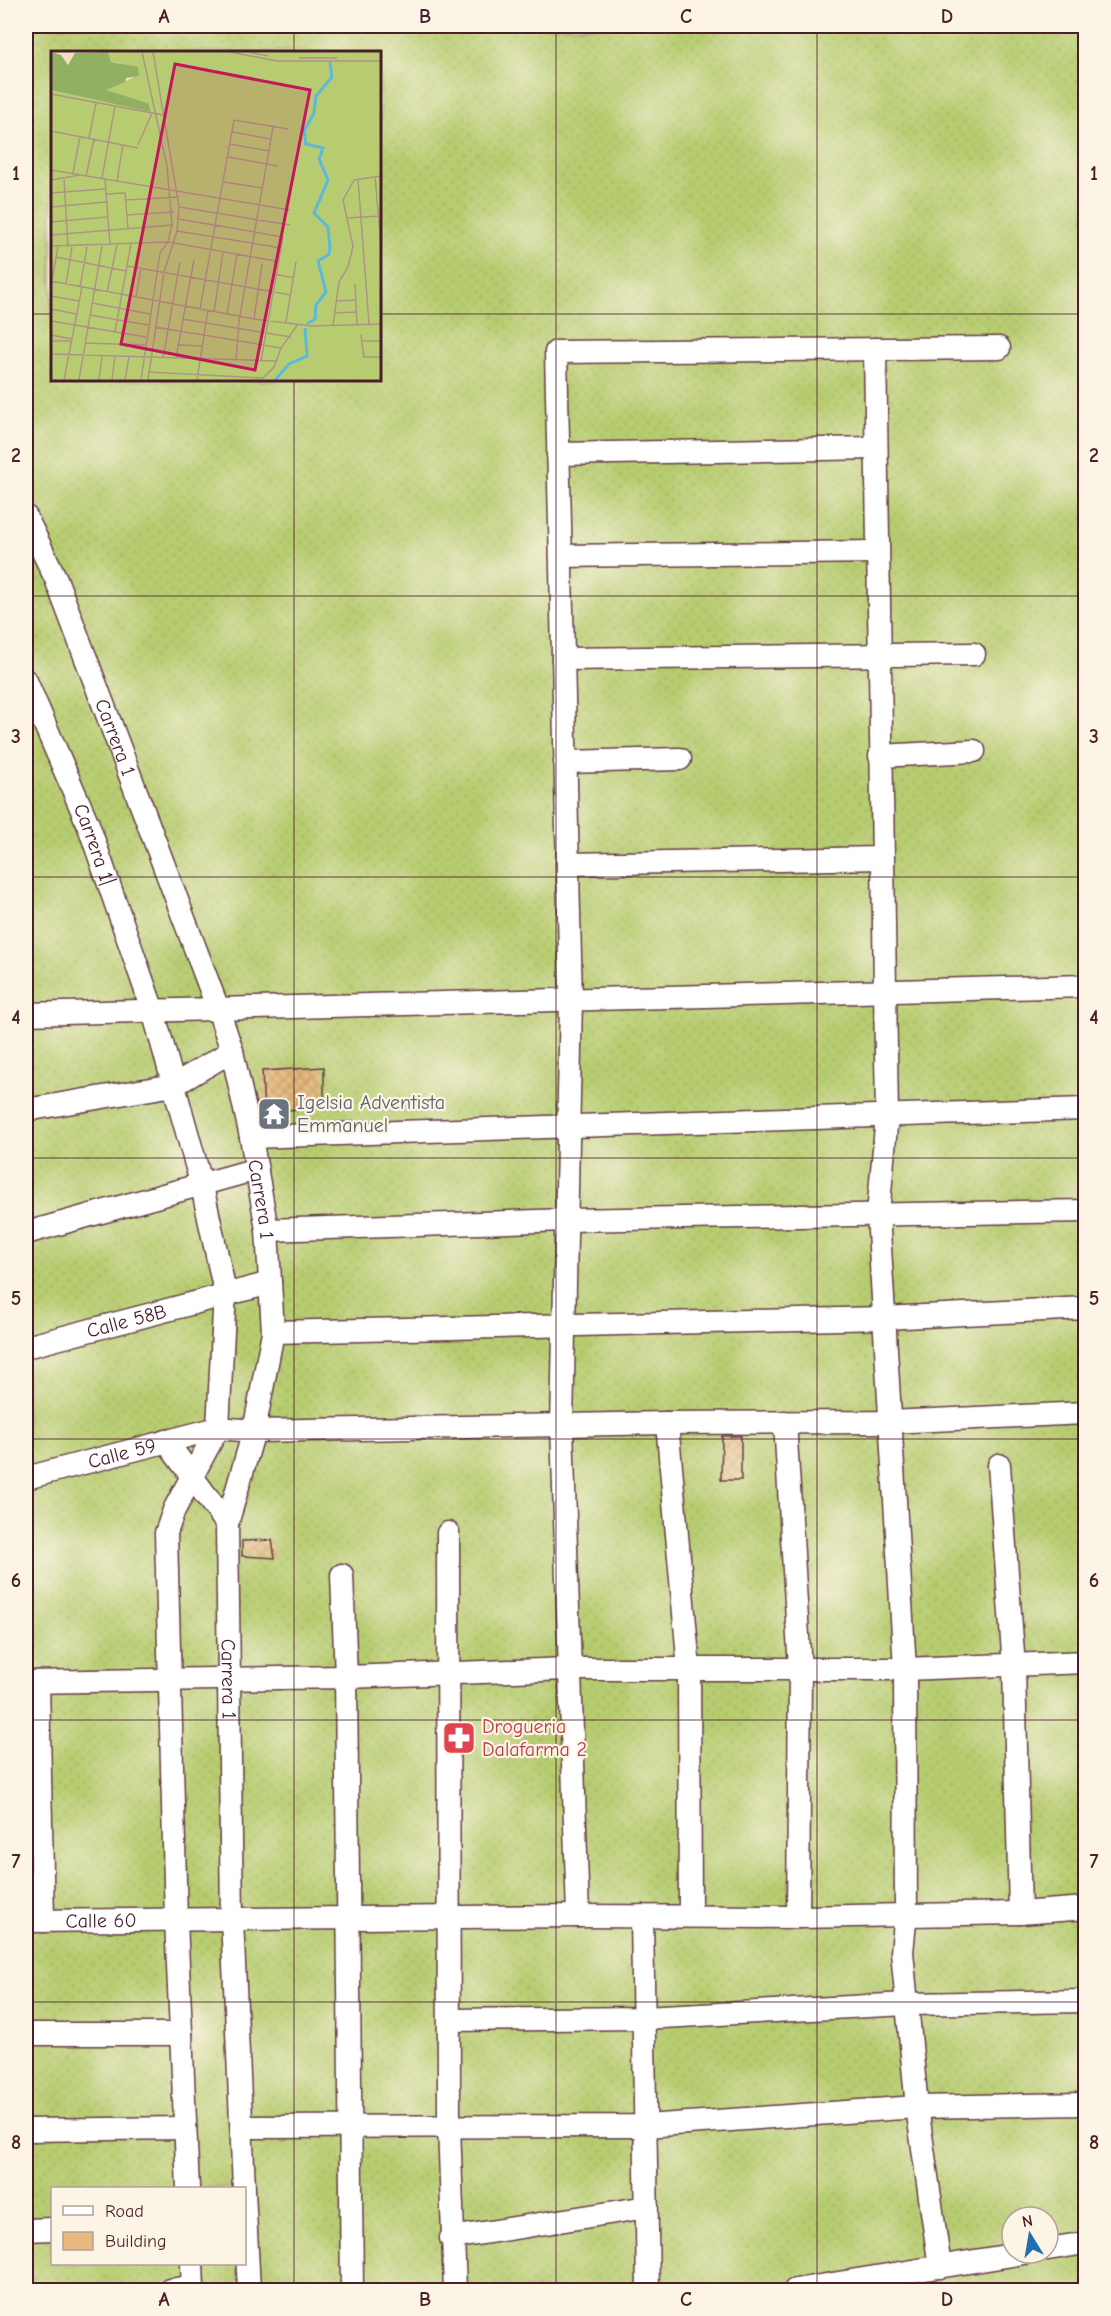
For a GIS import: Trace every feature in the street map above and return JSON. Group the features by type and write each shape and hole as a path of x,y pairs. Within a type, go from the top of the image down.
{"street":[{"path":"578,1916 562,1426 571,1000 556,352 999,348"},
{"path":"875,349 883,992 887,1116 878,1214 905,1669 906,1913 902,1952 917,2107 940,2267"},
{"path":"558,454 876,448"},
{"name":"Carrera 1","path":"26,517 56,579 219,1009 232,1051 251,1137 267,1230 273,1332 254,1431 227,1524 232,1919 244,2187"},
{"path":"561,556 878,552"},
{"path":"563,659 879,653 974,654"},
{"name":"Carrera 1|","path":"26,681 88,824 153,1011 202,1186 225,1292 218,1428"},
{"path":"880,756 974,751"},
{"path":"566,762 680,759"},
{"path":"568,864 882,858"},
{"path":"26,1014 1086,986"},
{"path":"26,1110 174,1085 232,1051"},
{"path":"251,1137 1086,1109"},
{"path":"26,1233 257,1169"},
{"path":"267,1230 566,1220 1086,1211"},
{"name":"Calle 58B","path":"26,1347 225,1292 270,1282"},
{"path":"273,1332 884,1318 1086,1308"},
{"name":"Calle 59","path":"26,1478 218,1428 254,1431 667,1423 889,1422 1086,1413"},
{"path":"785,1422 800,1669 798,1917"},
{"path":"667,1423 689,1669 690,1915"},
{"path":"188,2187 176,1921 166,1533 174,1510 218,1428"},
{"path":"166,1441 227,1524"},
{"path":"999,1465 1014,1667 1020,1913"},
{"path":"448,1533 451,1917 449,2126 451,2238 455,2290"},
{"path":"342,1575 346,1677 352,2290"},
{"path":"34,1921 32,1682 346,1677 569,1669 1014,1667 1086,1662"},
{"name":"Calle 60","path":"34,1921 690,1915 798,1917 906,1913 1020,1913 1086,1908"},
{"path":"642,1916 648,2290"},
{"path":"450,2020 643,2018 907,2004 1086,2001"},
{"path":"26,2034 181,2034"},
{"path":"242,2127 645,2126 917,2107 1086,2104"},
{"path":"26,2130 185,2128"},
{"path":"451,2238 647,2207"},
{"path":"26,2230 51,2229"},
{"name":"Carrera 1","path":"246,2230 249,2290"},
{"path":"1060,2247 1086,2243"},
{"path":"795,2290 1000,2257"},
{"path":"170,2290 193,2289 192,2265"}],"green space":[{"path":"26,26 1085,26 1085,2290 26,2290"}],"building":[{"path":"324,1067 324,1107 264,1112 262,1071"},
{"path":"722,1436 741,1436 741,1480 721,1480"},
{"path":"272,1540 275,1558 242,1556 242,1541"}],"place":[{"name":"Igelsia Adventista Emmanuel","path":"274,1114"},
{"name":"Drogueria Dalafarma 2","path":"459,1738"}]}
